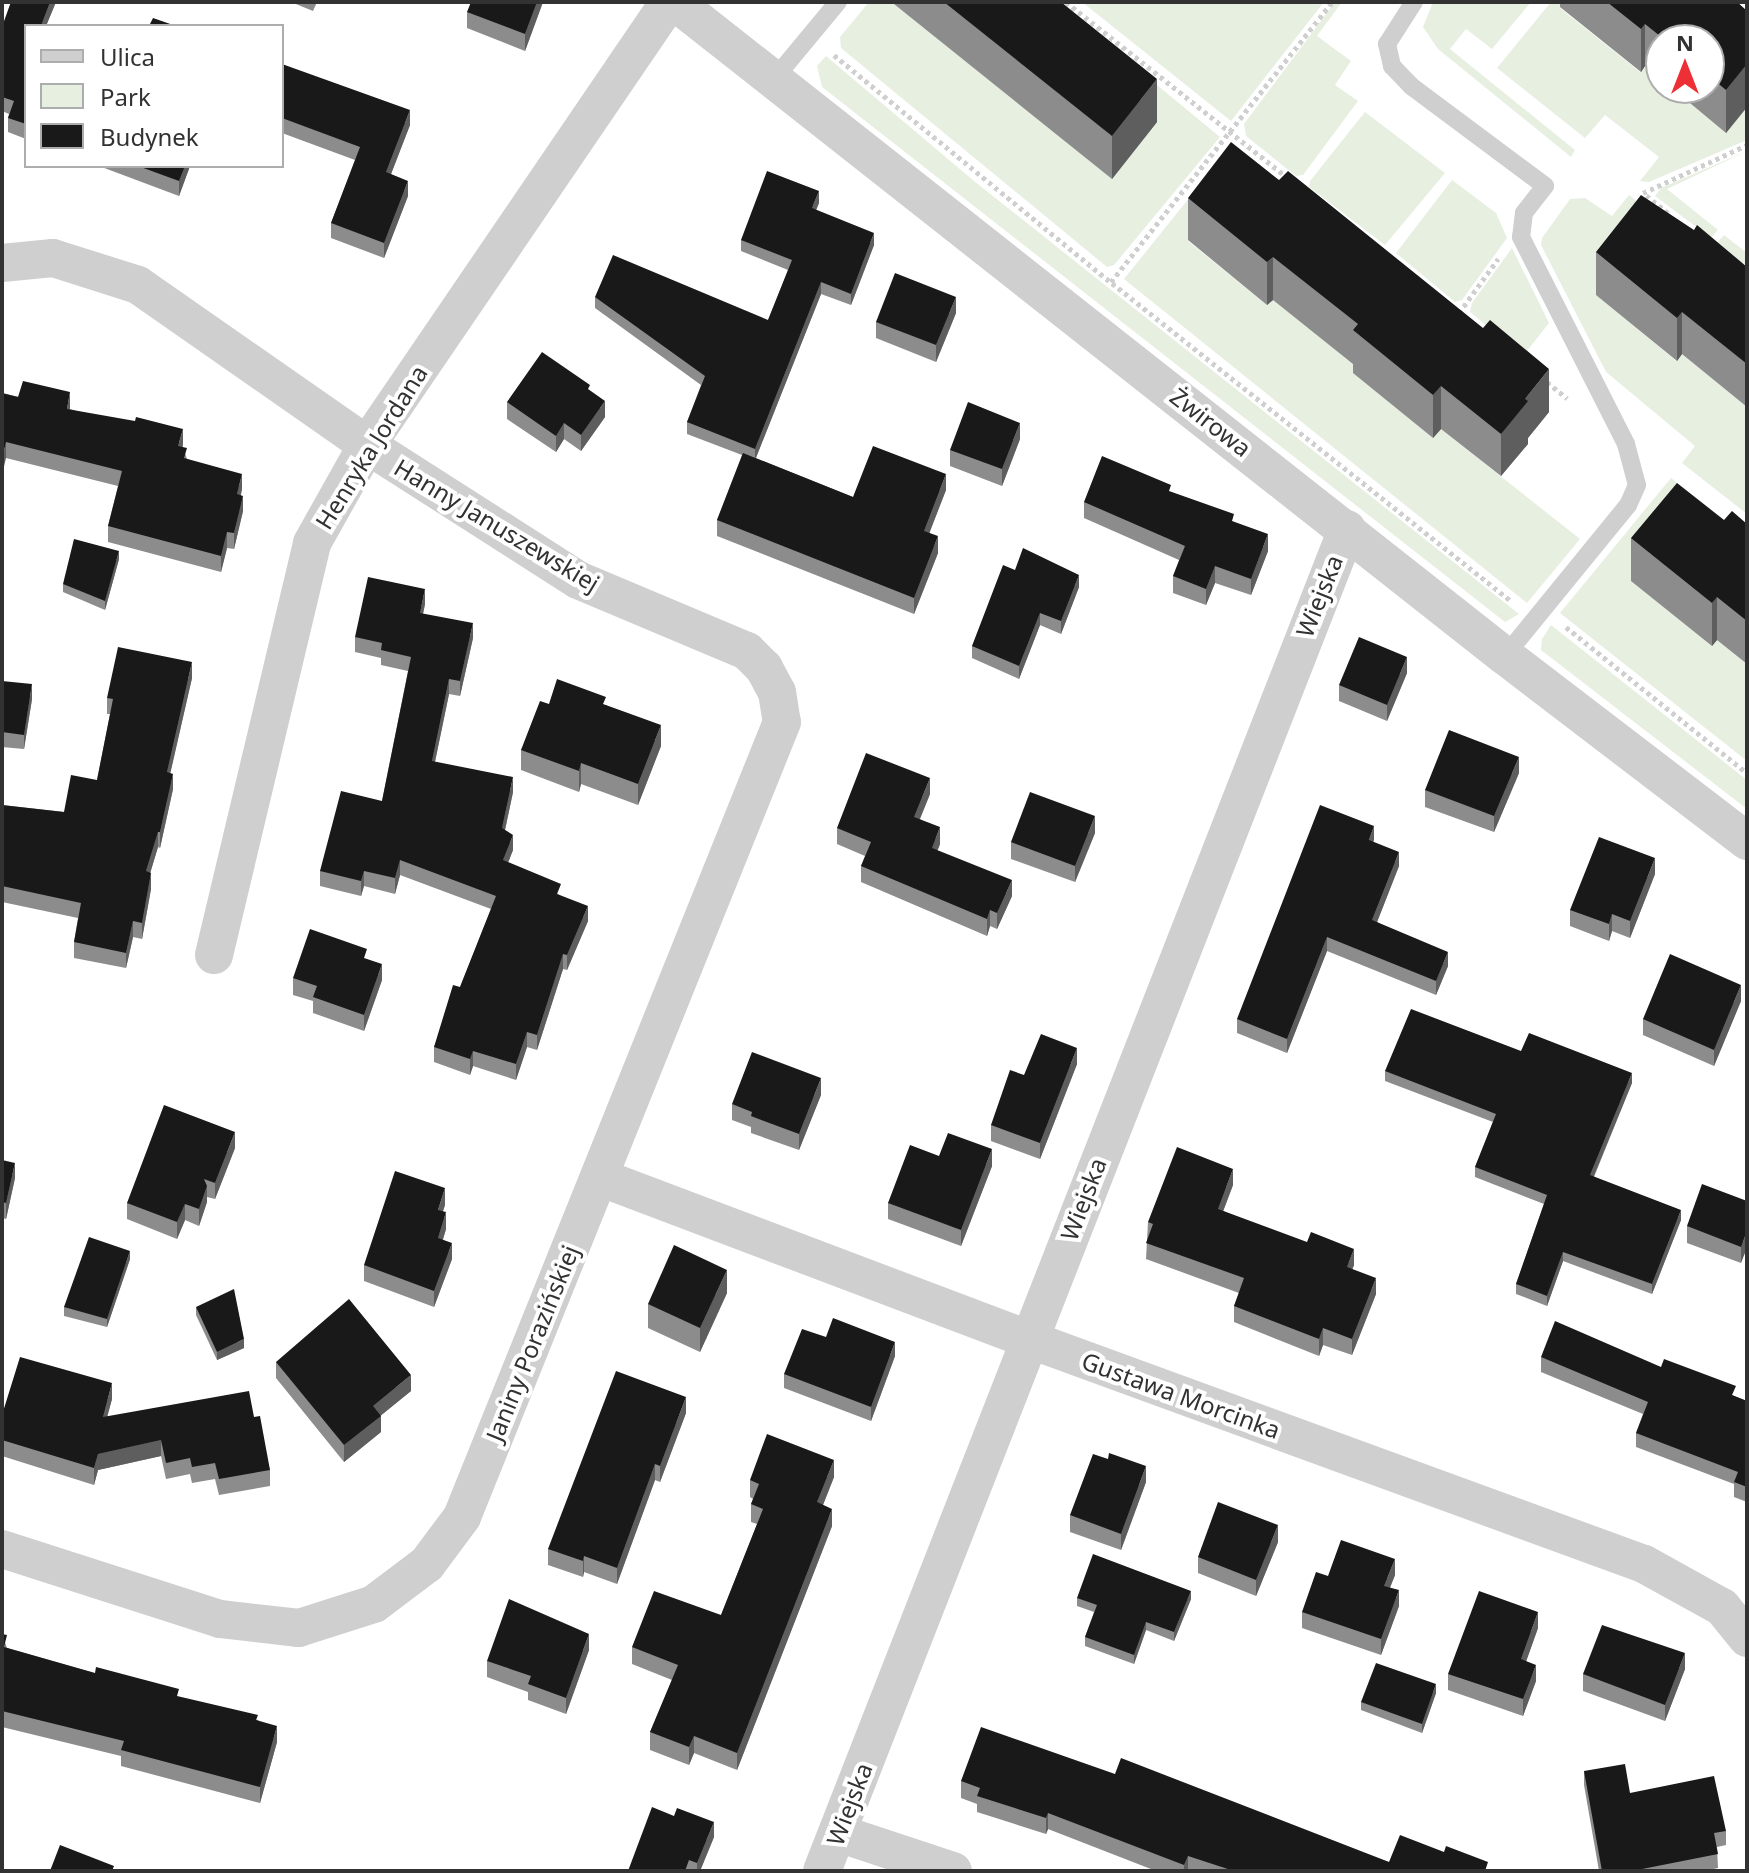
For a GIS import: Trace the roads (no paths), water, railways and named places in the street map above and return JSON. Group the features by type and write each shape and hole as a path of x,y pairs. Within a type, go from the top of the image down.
{"street":[{"name":"Henryka Jordana","path":"214,955 312,543 367,445 669,2"},
{"name":"Żwirowa","path":"675,2 1505,656 1747,841"},
{"name":"Hanny Januszewskiej","path":"2,263 53,258 138,285 367,445 578,580 747,651 764,668 777,692"},
{"name":"Wiejska","path":"822,1871 1347,529"},
{"name":"Janiny Porazińskiej","path":"2,1549 220,1619 299,1628 374,1604 427,1564 462,1517 774,749 782,722 777,692"},
{"name":"Gustawa Morcinka","path":"599,1177 1028,1339 1644,1564 1722,1607 1747,1638"},
{"path":"838,1833 953,1871"}],"lane":[{"path":"774,79 838,2"},
{"path":"1414,2 1387,44 1392,66 1411,86 1545,186 1524,213 1521,237 1626,444 1637,485 1628,505 1505,656"}]}
